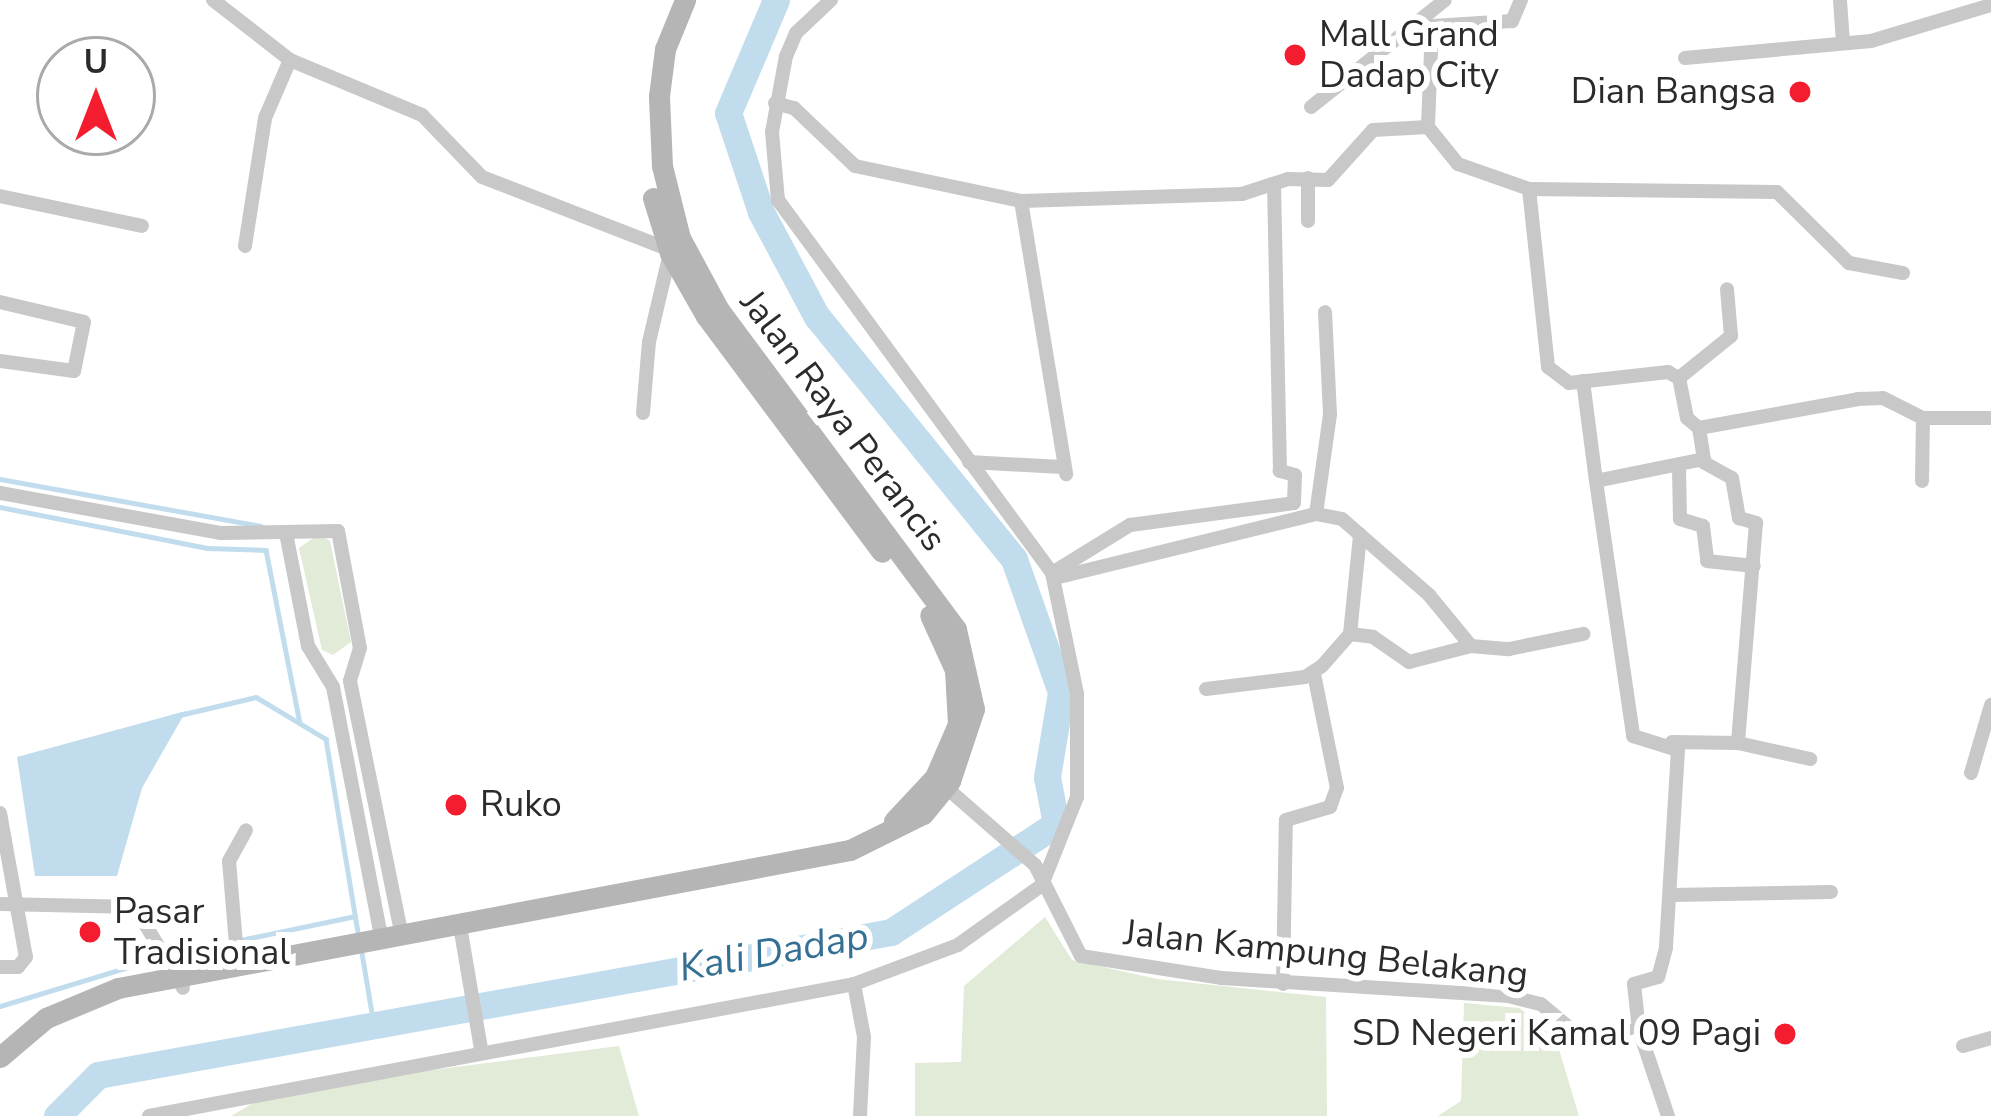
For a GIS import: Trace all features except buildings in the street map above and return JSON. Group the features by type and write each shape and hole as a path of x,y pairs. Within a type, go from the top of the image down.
{"street":[{"path":"213,0 290,60 399,100 464,163 504,189 678,252 649,342 643,413"},
{"name":"Jalan Raya Perancis","path":"0,1057 81,1000 176,969 462,936 850,850 875,836 941,782 959,709 943,635 718,334 653,198 644,118 649,58 669,0"},
{"name":"Jalan Raya Perancis","path":"678,252 659,118 662,62 685,0"},
{"path":"149,1116 480,1041 854,984 958,945 1042,885 1077,797 1077,694 1053,575 778,200 775,103 796,33 831,0"},
{"path":"1311,107 1445,0"},
{"path":"1521,0 1512,21 1432,26 1428,127 1467,170 1529,189 1777,192 1849,263 1903,273"},
{"path":"1840,0 1843,44"},
{"path":"1685,58 1843,44 1991,5"},
{"path":"245,247 265,118 290,60"},
{"path":"775,103 794,108 855,166 1021,201 1242,194 1308,178 1340,176 1373,130 1428,127"},
{"path":"1308,178 1308,220"},
{"path":"1053,575 1130,525 1294,503 1295,475 1280,471 1274,186"},
{"path":"1529,189 1548,367 1556,378 1582,381 1656,370 1679,378"},
{"path":"0,196 142,226"},
{"path":"969,462 1064,471 1021,201"},
{"path":"1679,378 1731,336 1726,289"},
{"path":"0,302 84,322 74,371 0,361"},
{"path":"1316,514 1330,414 1325,312"},
{"path":"1679,378 1687,418 1699,428 1703,462"},
{"path":"1582,381 1634,736 1738,743 1810,759"},
{"path":"1699,428 1883,398 1924,418 1991,418"},
{"path":"1922,481 1924,418"},
{"path":"1596,481 1703,462 1732,478 1739,518 1756,523 1738,743"},
{"path":"1679,468 1680,519 1702,526 1707,561 1754,566"},
{"path":"0,493 262,533 332,526 359,640 350,681 372,945"},
{"path":"1053,575 1316,514 1342,519 1429,595 1471,646"},
{"path":"286,533 308,646 333,687 372,945"},
{"path":"1206,689 1314,674 1350,634 1360,535"},
{"path":"1350,634 1373,637 1409,662 1471,646 1509,649 1583,634"},
{"path":"1283,984 1286,820 1330,806 1337,788 1314,674"},
{"path":"1971,773 1985,750 1991,705"},
{"path":"1668,1116 1639,1030 1634,984 1660,974 1672,895 1672,742"},
{"name":"Jalan Kampung Belakang","path":"941,782 1035,865 1042,885 1059,902 1076,952 1087,958 1283,984 1508,996 1541,1004 1579,1036 1639,1030"},
{"path":"0,812 2,838 20,902 26,957 18,967 0,967"},
{"path":"236,959 229,860 246,830"},
{"path":"1672,895 1831,892"},
{"path":"0,904 135,907 176,969"},
{"path":"462,936 480,1041"},
{"name":"Jalan Raya Perancis","path":"0,1076 70,1020 176,969 372,945"},
{"path":"854,984 864,1036 860,1116"},
{"path":"1963,1046 1991,1038"}],"green space":[{"path":"319,534 330,541 351,642 333,655 322,650 299,548"},
{"path":"1045,917 1072,960 1157,979 1326,997 1327,1116 915,1116 915,1063 961,1062 964,986"},
{"path":"1464,1003 1519,1008 1554,1033 1579,1116 1438,1116 1461,1101"},
{"path":"619,1046 639,1116 231,1116 276,1090"}],"water":[{"path":"186,711 142,788 117,876 35,876 17,757"}],"waterway":[{"name":"Kali Dadap","path":"57,1116 98,1075 891,932 1056,824 1047,777 1061,692 1014,559 817,317 761,212 728,113 776,0"},
{"path":"0,479 261,526"},
{"path":"0,507 207,548 266,550 300,723"},
{"path":"171,717 256,697 326,739 355,914"},
{"path":"169,955 355,916 359,936"},
{"path":"361,947 374,1025"},
{"path":"0,1006 158,958"}],"place":[{"name":"Mall Grand Dadap City","path":"1295,55"},
{"name":"Dian Bangsa","path":"1800,92"},
{"name":"Ruko","path":"456,805"},
{"name":"Pasar Tradisional","path":"90,932"},
{"name":"SD Negeri Kamal 09 Pagi","path":"1785,1034"}]}
